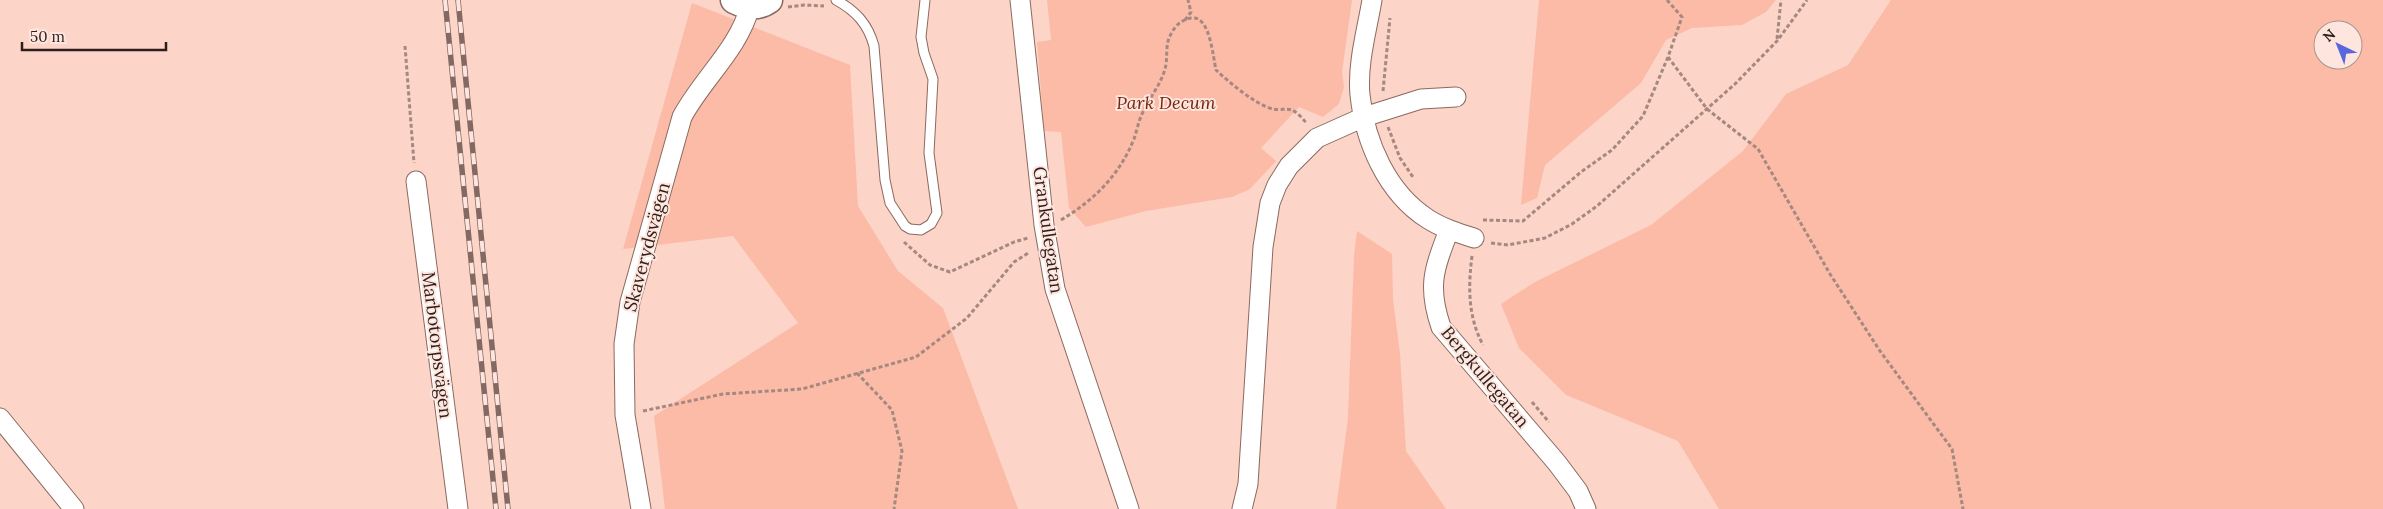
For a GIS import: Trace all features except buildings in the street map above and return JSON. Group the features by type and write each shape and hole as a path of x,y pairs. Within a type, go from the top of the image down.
{"street":[{"name":"Grankullegatan","path":"1020,0 1046,235 1055,289 1129,509"},
{"path":"1372,0 1362,58 1360,94 1373,149 1403,198 1429,220 1474,238"},
{"name":"Skaverydsvägen","path":"641,509 625,415 624,344 630,302 682,117 693,97 718,67 735,40 747,18 751,2"},
{"path":"1242,509 1248,484 1263,247 1270,203 1289,166 1317,138 1364,117 1421,99 1456,97"},
{"name":"Marbotorpsvägen","path":"416,181 458,509"},
{"name":"Bergkullegatan","path":"1450,230 1440,254 1432,286 1433,305 1441,327 1557,463 1578,491 1586,509"},
{"path":"0,418 74,509"}],"lane":[{"path":"836,0 856,13 870,32 874,46 885,180 890,203 905,226 915,230 922,230 931,224 937,212 929,154 933,79 924,53 922,37 925,0"}],"path":[{"path":"799,0 798,5 819,5 830,8"},
{"path":"1184,21 1191,12 1188,0"},
{"path":"1487,353 1475,330 1472,314 1469,277 1476,220 1523,221 1581,172 1612,150 1643,116 1668,57 1682,17 1667,0"},
{"path":"1777,41 1781,0"},
{"path":"1474,238 1491,243 1523,243 1545,238 1572,224 1597,206 1707,109 1777,41 1807,0"},
{"path":"1391,9 1383,80 1384,110 1400,158 1416,182"},
{"path":"625,415 723,394 802,389 916,358 967,318 1014,262 1036,249 1058,223 1089,203 1108,182 1133,140 1143,112 1165,69 1169,37 1178,23 1192,18 1201,20 1208,30 1216,70 1267,108 1287,108 1297,112 1317,138"},
{"path":"406,46 416,181"},
{"path":"1668,57 1707,109 1758,149 1835,282 1880,351 1952,449 1963,509"},
{"path":"903,240 930,265 950,272 1014,242 1046,235"},
{"path":"857,373 892,410 902,451 894,509"},
{"path":"1530,400 1554,428"}],"green space":[{"name":"Park Decum","path":"1047,0 1352,0 1342,72 1344,87 1339,104 1323,117 1299,107 1261,148 1276,161 1250,189 1232,197 1146,211 1086,227 1069,208 1061,132 1044,131 1037,42 1051,40"},
{"path":"1539,0 1776,0 1766,12 1742,25 1692,28 1666,40 1641,83 1545,165 1537,198 1521,205"},
{"path":"1891,0 2383,0 2383,509 1719,509 1678,441 1566,395 1519,348 1501,304 1535,282 1651,225 1743,151 1786,94 1848,65"},
{"path":"692,3 850,65 858,206 898,271 943,308 1018,509 665,509 654,416 798,323 733,236 623,249"},
{"path":"1357,231 1392,254 1393,299 1400,354 1406,451 1446,509 1336,509 1348,418 1354,256"}],"railway":[{"path":"445,0 496,509"},
{"path":"458,0 508,509"}]}
